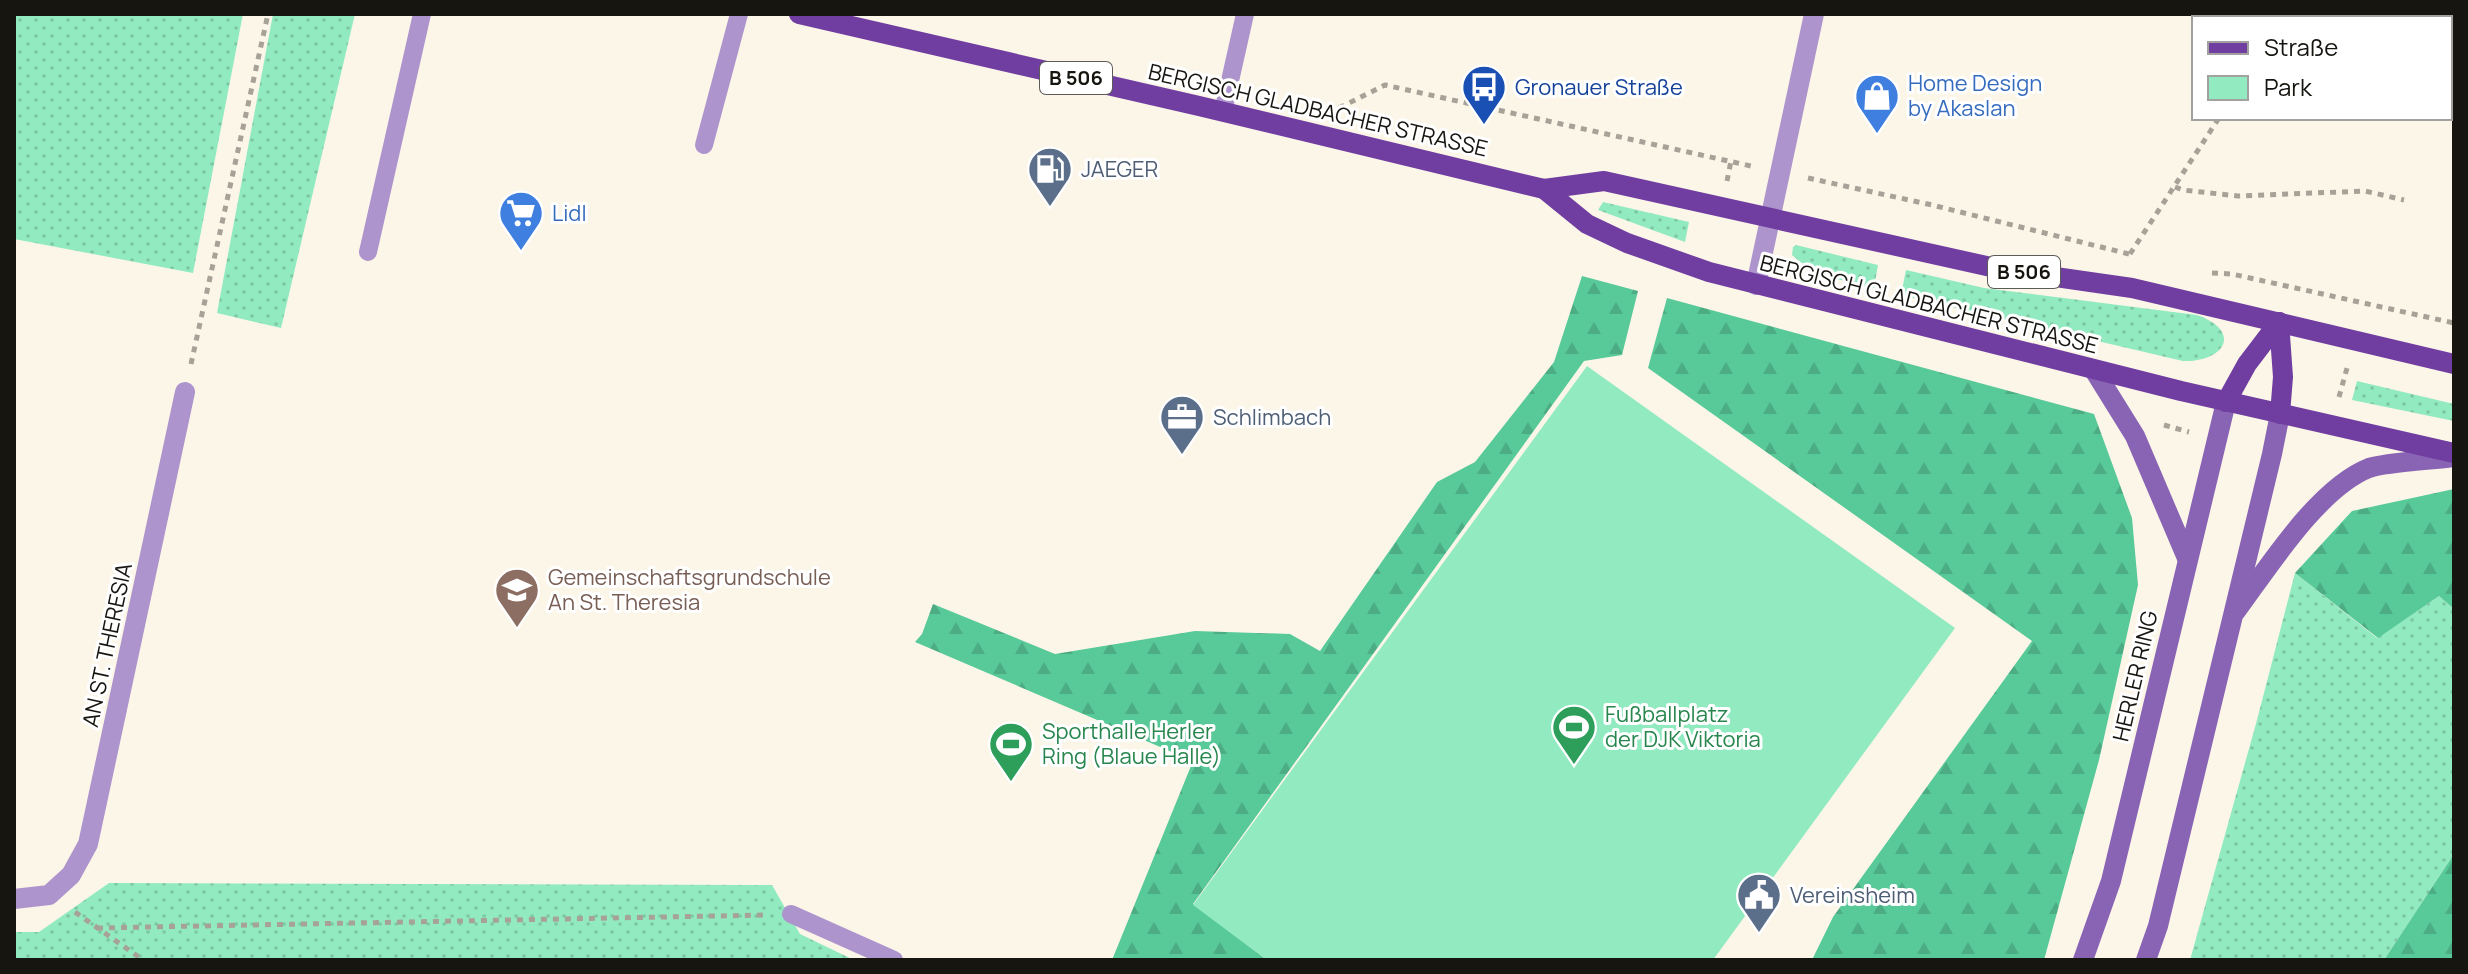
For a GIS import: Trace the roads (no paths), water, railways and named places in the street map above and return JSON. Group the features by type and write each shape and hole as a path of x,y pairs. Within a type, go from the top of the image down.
{"main road":[{"name":"BERGISCH GLADBACHER STRASSE","path":"799,14 1544,189 1604,181 2000,269 2132,288 2454,364"},
{"name":"BERGISCH GLADBACHER STRASSE","path":"1544,189 1587,224 1655,252 1756,285 2094,370 2454,455"},
{"path":"2226,402 2247,364 2279,322"},
{"path":"2146,960 2158,926 2272,454 2283,377 2279,322"},
{"path":"2094,370 2126,417 2187,558"},
{"name":"HERLER RING","path":"2083,960 2111,881 2226,402"},
{"path":"2231,618 2294,535 2338,487 2370,468 2454,455"}],"street":[{"path":"1756,285 1814,14"},
{"name":"AN ST. THERESIA","path":"14,899 49,895 71,875 88,844 185,392"}],"lane":[{"path":"368,252 422,14"},
{"path":"704,145 739,14"},
{"path":"1223,112 1245,14"},
{"path":"791,914 894,960"}],"place":[{"name":"Gronauer Straße","path":"1484,126"},
{"name":"Home Design by Akaslan","path":"1877,135"},
{"name":"JAEGER","path":"1050,208"},
{"name":"Lidl","path":"521,252"},
{"name":"Schlimbach","path":"1182,456"},
{"name":"Gemeinschaftsgrundschule An St. Theresia","path":"517,629"},
{"name":"Fußballplatz der DJK Viktoria","path":"1574,766"},
{"name":"Sporthalle Herler Ring (Blaue Halle)","path":"1011,783"},
{"name":"Vereinsheim","path":"1759,934"}]}
